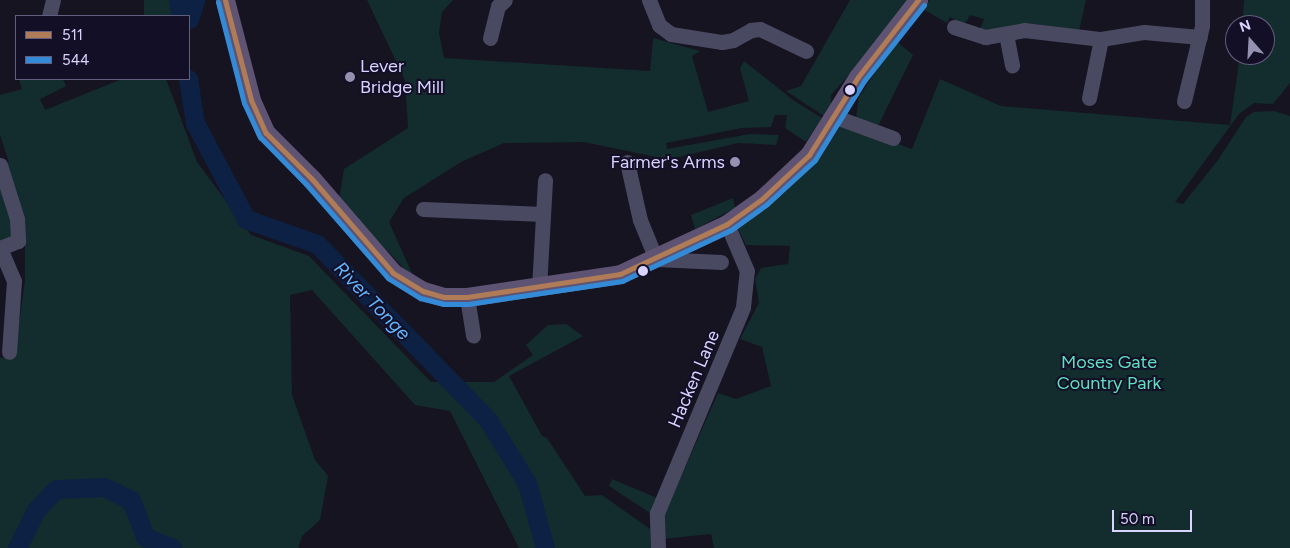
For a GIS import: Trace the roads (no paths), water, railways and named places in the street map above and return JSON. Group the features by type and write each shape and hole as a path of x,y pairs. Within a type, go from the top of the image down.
{"main road":[{"path":"226,0 251,100 266,133 312,179 393,273 423,291 444,297 467,297 539,288 620,274 656,259 727,224 789,175 815,146 858,77 918,0"}],"street":[{"path":"49,15 53,0"},
{"path":"490,38 498,6 505,0"},
{"path":"649,0 659,25 671,34 722,42 733,40 750,30 760,29 806,51"},
{"path":"1189,96 1200,37 1202,0"},
{"path":"954,26 972,26 985,37 1024,30 1100,39 1144,32 1200,37"},
{"path":"1006,34 1012,65"},
{"path":"1087,89 1100,39"},
{"path":"832,118 893,138"},
{"path":"627,162 640,220 656,259 721,262"},
{"path":"0,165 17,219 18,241 0,248 14,281 10,352"},
{"path":"539,288 545,180"},
{"path":"423,209 543,214"},
{"name":"Hacken Lane","path":"658,548 658,513 743,307 747,271 727,224"},
{"path":"467,297 472,336"}],"waterway":[{"name":"River Tonge","path":"178,0 181,15"},
{"name":"River Tonge","path":"190,16 195,0"},
{"name":"River Tonge","path":"188,80 195,123 246,219 317,244 488,420 527,483 545,548"},
{"path":"17,548 36,510 57,489 104,487 131,500 145,537 172,548"}],"place":[{"name":"Lever Bridge Mill","path":"350,77"},
{"name":"Farmer's Arms","path":"735,162"}],"park label":[{"name":"Moses Gate Country Park","path":"1109,373"}]}
